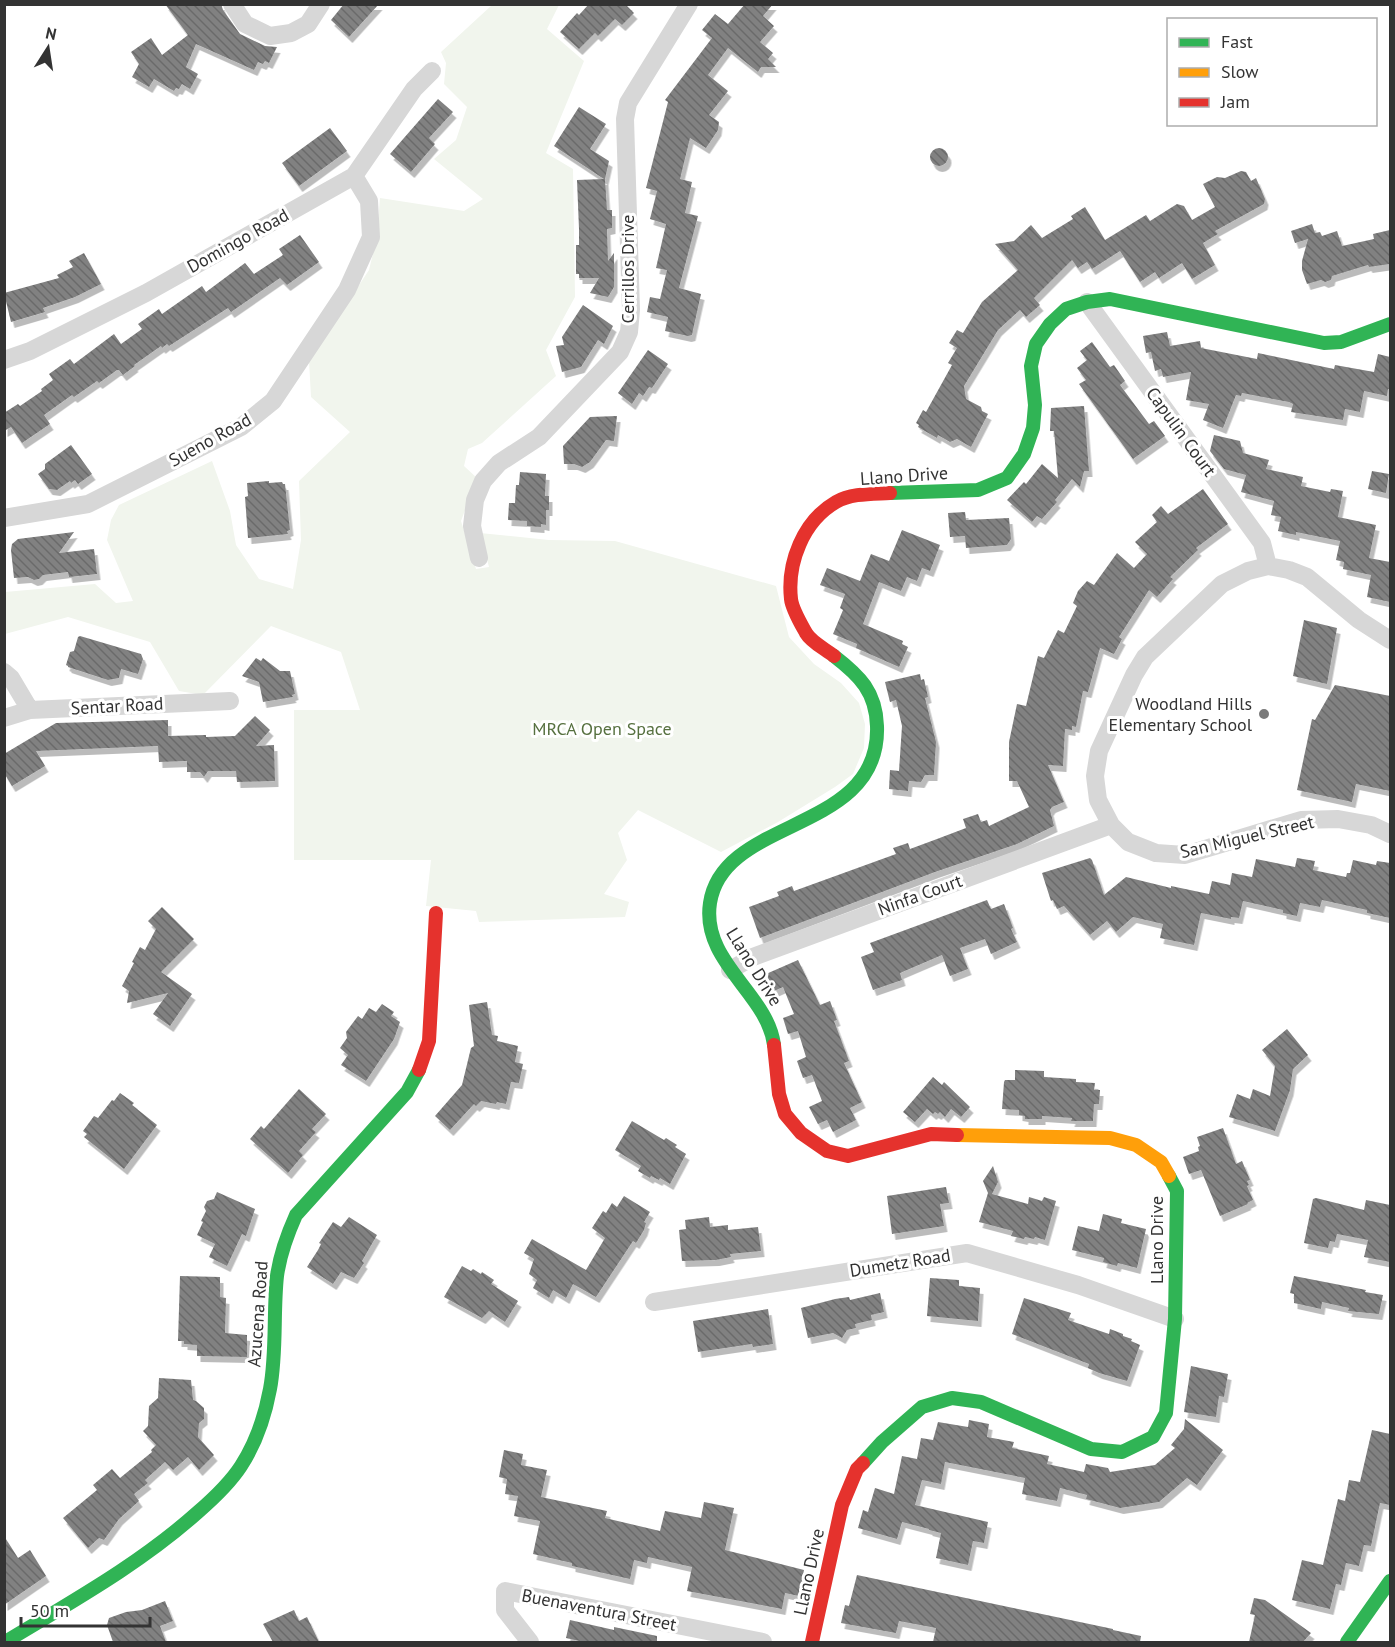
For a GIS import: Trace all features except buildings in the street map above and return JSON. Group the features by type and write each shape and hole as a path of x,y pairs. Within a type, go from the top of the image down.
{"street":[{"path":"232,4 245,24 270,36 291,33 308,24 321,4"},
{"name":"Cerrillos Drive","path":"479,558 472,526 475,500 483,481 499,463 539,437 620,352 629,332 631,310 625,118 628,103 689,4"},
{"name":"Domingo Road","path":"4,360 30,351 146,293 354,176 414,89 432,71"},
{"name":"Sueno Road","path":"4,518 88,504 241,427 273,401 347,290 371,237 369,201 354,176"},
{"name":"Llano Drive","path":"812,1642 842,1505 857,1469 882,1442 922,1407 952,1398 981,1402 1091,1449 1122,1452 1153,1437 1166,1413 1175,1319 1177,1191 1161,1162 1136,1145 1110,1138 931,1134 848,1156 827,1151 801,1133 785,1114 779,1094 773,1040 765,1018 730,970 711,933 710,903 720,877 742,854 846,797 871,767 878,743 877,712 867,687 853,671 807,635 791,601 791,570 799,544 814,520 836,502 864,494 978,490 1007,478 1024,454 1033,428 1035,405 1031,366 1036,344 1050,324 1066,309 1087,302 1110,299 1324,343 1341,342 1390,324"},
{"name":"Capulin Court","path":"1087,302 1262,543 1268,566"},
{"path":"1111,825 1098,800 1095,776 1099,751 1134,675 1145,657 1222,584 1248,571 1268,566 1289,570 1307,577 1359,620 1390,640"},
{"path":"4,672 11,678 30,710"},
{"name":"Sentar Road","path":"4,718 30,710 230,701"},
{"name":"San Miguel Street","path":"1111,825 1128,842 1156,853 1185,855 1301,820 1338,819 1371,825 1390,834"},
{"name":"Ninfa Court","path":"730,970 753,957 1111,825"},
{"name":"Azucena Road","path":"5,1642 134,1564 176,1532 234,1476 259,1428 267,1404 273,1375 276,1277 286,1233 296,1215 407,1092 420,1069 429,1041 436,913"},
{"name":"Dumetz Road","path":"654,1302 966,1253 1078,1285 1175,1319"},
{"path":"1347,1642 1382,1607 1390,1581"},
{"name":"Buenaventura Street","path":"530,1642 505,1610 505,1591 763,1642"}],"green space":[{"name":"MRCA Open Space","path":"492,5 559,5 547,29 584,61 546,153 573,169 575,297 546,350 556,376 482,443 468,449 464,466 477,478 461,521 476,569 489,567 480,533 549,540 615,541 776,586 789,637 814,664 841,683 859,703 865,724 864,748 853,774 778,822 721,852 638,810 618,833 627,860 604,894 629,902 625,917 479,922 476,911 426,906 431,860 294,860 294,710 360,710 341,652 271,626 203,695 179,691 150,642 68,617 5,634 5,592 95,584 116,603 133,601 107,540 111,520 119,505 212,461 230,511 236,545 259,579 293,589 301,540 299,481 350,432 311,397 309,361 369,270 377,237 380,198 464,211 483,199 434,159 456,140 467,107 444,84 446,63 441,52"}],"traffic: fast":[{"path":"890,493 978,490 1007,478 1024,454 1033,428 1035,405 1031,366 1036,344 1050,324 1066,309 1087,302 1110,299 1324,343 1341,342 1390,324"},
{"path":"774,1045 769,1027 760,1010 715,943 710,924 710,903 721,875 742,854 829,807 854,787 872,761 877,726 874,704 859,678 834,656"},
{"path":"5,1642 104,1582 153,1549 204,1507 237,1472 255,1439 268,1399 272,1375 277,1276 284,1245 296,1215 407,1092 419,1070"},
{"path":"863,1463 882,1442 922,1407 952,1398 981,1402 1091,1449 1122,1452 1153,1437 1166,1413 1175,1319 1177,1191 1169,1176"},
{"path":"1347,1642 1390,1581"}],"traffic: slow":[{"path":"957,1135 1110,1138 1136,1145 1161,1162 1169,1176"}],"traffic: jam":[{"path":"834,656 808,636 793,607 790,585 795,557 806,532 824,510 842,499 855,495 890,493"},
{"path":"419,1070 429,1041 436,913"},
{"path":"774,1045 779,1094 785,1114 801,1133 827,1151 848,1156 931,1134 957,1135"},
{"path":"812,1642 842,1505 857,1469 863,1463"}],"place":[{"name":"Woodland Hills Elementary School","path":"1264,714"}]}
